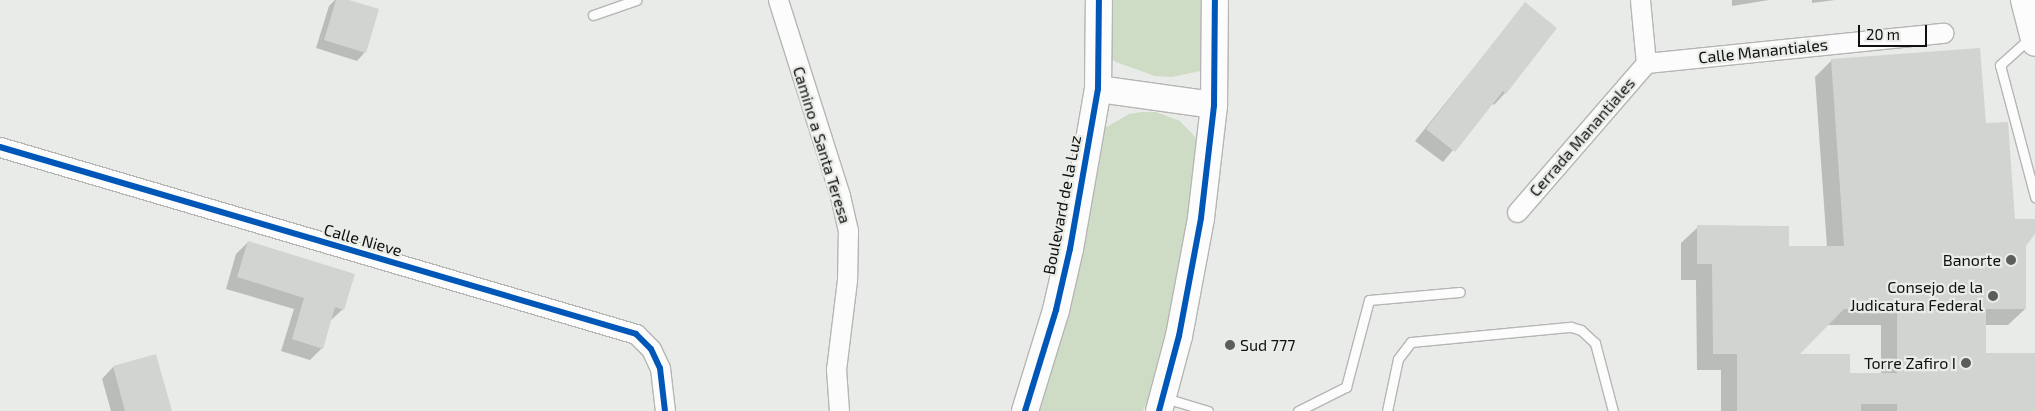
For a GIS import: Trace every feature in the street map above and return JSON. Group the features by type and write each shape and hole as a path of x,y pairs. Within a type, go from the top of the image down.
{"street":[{"name":"Camino a Santa Teresa","path":"778,0 840,196 848,230 847,280 836,349 839,411"},
{"name":"Boulevard de la Luz","path":"1025,411 1053,319 1070,249 1098,89 1099,0"},
{"path":"1162,405 1192,274 1214,105 1216,0"},
{"path":"1640,0 1646,63"},
{"path":"2024,0 2034,39"},
{"name":"Calle Manantiales","path":"1646,63 1943,33"},
{"name":"Cerrada Manantiales","path":"1517,212 1646,63"},
{"path":"1098,89 1214,105"},
{"name":"Calle Nieve","path":"0,147 636,334 651,349 660,368 665,411"}],"lane":[{"path":"593,15 636,0"},
{"path":"2034,39 2000,65 2035,197"},
{"path":"1298,411 1346,387 1369,300 1460,292"},
{"path":"1387,411 1398,359 1411,342 1571,327 1581,330 1595,343 1613,411"},
{"path":"1162,405 1208,411"}],"green space":[{"path":"1106,0 1206,0 1205,70 1172,77 1155,76 1116,62 1105,54"},
{"path":"1156,112 1180,121 1198,140 1183,265 1147,401 1143,411 1037,411 1084,245 1105,128 1129,114"}],"building":[{"path":"336,0 349,0 379,9 366,53 324,40"},
{"path":"1525,2 1557,28 1506,94 1503,91 1455,152 1426,129"},
{"path":"1980,48 1986,123 2008,122 2015,219 2035,219 2035,234 2026,246 2026,309 1986,309 1986,353 2035,353 2035,411 1897,411 1897,404 1861,404 1861,411 1737,411 1737,354 1713,354 1712,264 1697,264 1697,225 1789,226 1789,246 1844,246 1831,59","holes":["1844,309 1897,309 1897,373 1850,373 1850,354 1800,354"]},
{"path":"248,241 355,274 344,310 335,307 323,349 292,339 304,298 237,277"},
{"path":"156,354 172,411 125,411 113,366"}],"cycle path":[{"path":"1025,411 1056,310 1070,249 1098,89 1099,0"},
{"path":"1159,411 1179,336 1201,218 1214,105 1215,0"},
{"path":"0,147 636,334 651,349 660,368 665,411"}],"place":[{"name":"Banorte","path":"2011,260"},
{"name":"Consejo de la Judicatura Federal","path":"1993,296"},
{"name":"Sud 777","path":"1230,345"},
{"name":"Torre Zafiro I","path":"1966,363"}]}
